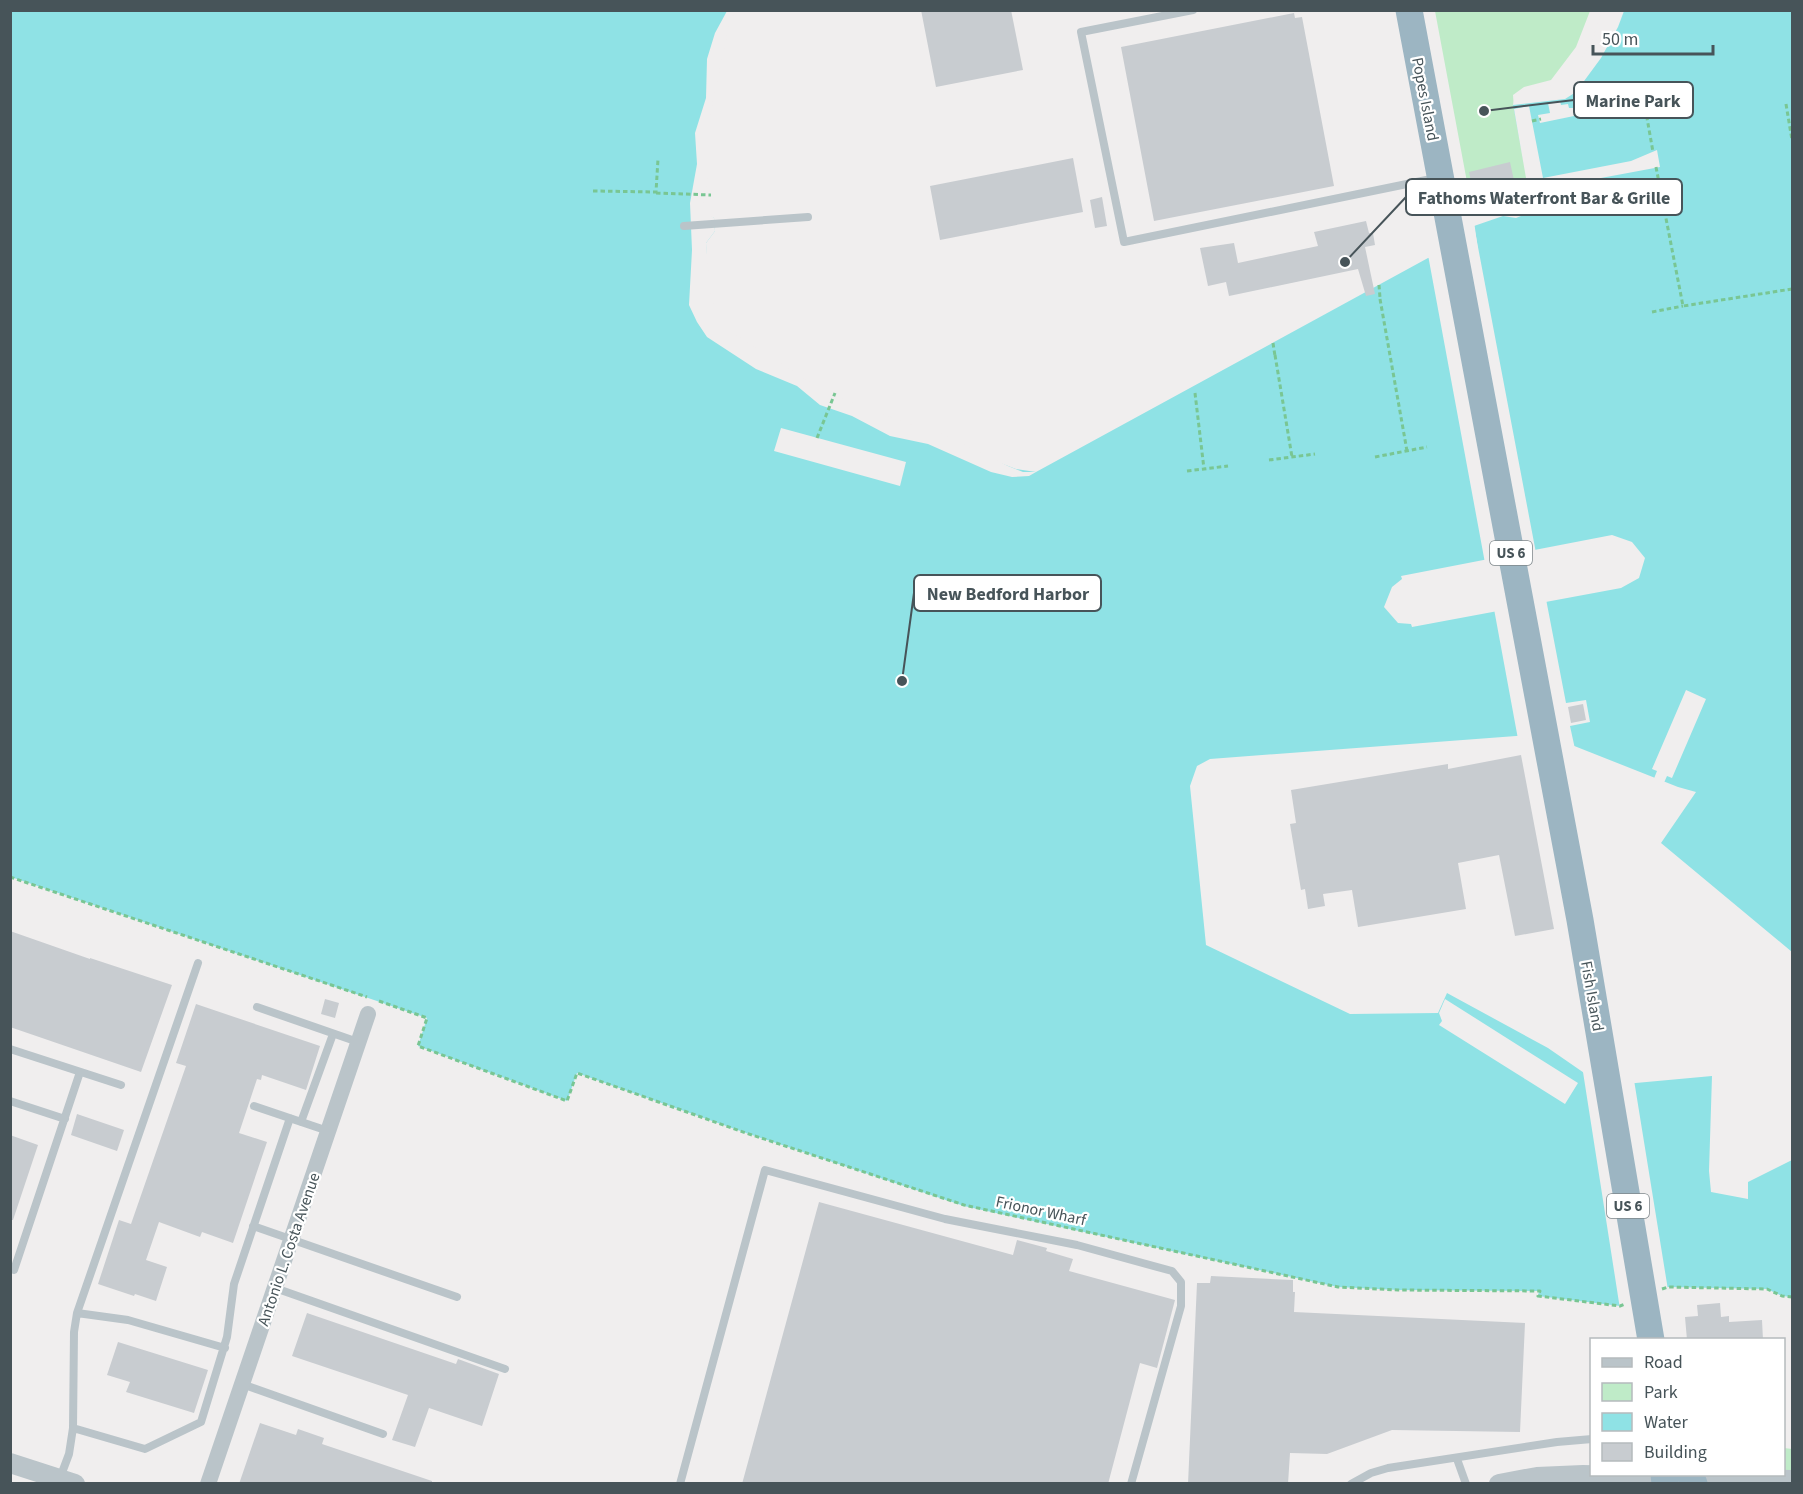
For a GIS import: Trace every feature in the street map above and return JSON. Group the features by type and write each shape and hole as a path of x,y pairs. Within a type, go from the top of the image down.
{"highway":[{"name":"Popes Island","path":"1410,11 1441,182"},
{"name":"Fish Island","path":"1441,182 1580,920 1651,1338"}],"street":[{"name":"Antonio L. Costa Avenue","path":"208,1484 368,1014"},
{"path":"10,1462 68,1481"},
{"path":"1499,1484 1537,1477 1590,1475"},
{"path":"1650,1476 1792,1480"}],"lane":[{"path":"1193,10 1081,32 1124,243 1441,182"},
{"path":"684,226 808,217"},
{"path":"68,1481 73,1428 74,1332 77,1313 198,963"},
{"path":"257,1007 358,1042"},
{"path":"302,1122 333,1034"},
{"path":"10,1049 121,1085"},
{"path":"14,1270 80,1072"},
{"path":"10,1101 65,1119"},
{"path":"254,1106 328,1131"},
{"path":"73,1428 145,1449 197,1425 203,1417 225,1348 234,1284 290,1118"},
{"path":"680,1484 765,1170 945,1219 1077,1245 1172,1271 1181,1282 1181,1306 1131,1484"},
{"path":"253,1226 457,1297"},
{"path":"275,1288 505,1369"},
{"path":"77,1313 128,1320 225,1348"},
{"path":"242,1384 383,1434"},
{"path":"1351,1484 1379,1470 1557,1442 1590,1439"},
{"path":"1457,1459 1466,1484"}],"path":[{"path":"1644,101 1653,152"},
{"path":"1786,104 1792,140"},
{"path":"1532,121 1541,119"},
{"path":"592,191 656,192 658,159"},
{"path":"1656,167 1683,306"},
{"path":"648,192 711,195"},
{"path":"1379,285 1407,451"},
{"path":"1652,312 1792,289"},
{"path":"1273,343 1292,457"},
{"path":"1275,355 1276,361"},
{"path":"1192,388 1197,407"},
{"path":"817,438 836,393"},
{"path":"1195,393 1204,469"},
{"path":"1375,457 1427,447"},
{"path":"1269,460 1315,454"},
{"path":"1187,471 1228,466"},
{"name":"Frionor Wharf","path":"746,1133 964,1206 1338,1287 1398,1290 1540,1291 1538,1296 1620,1306"},
{"path":"1668,1287 1767,1289 1782,1296 1792,1297"}],"green space":[{"path":"1435,11 1590,11 1576,47 1551,80 1524,87 1513,95 1531,201 1473,214"},
{"path":"1785,1448 1792,1449 1792,1483 1785,1475"}],"water":[{"path":"11,11 733,11 727,20 706,120 705,175 699,211 714,218 715,231 706,243 708,289 713,314 725,330 816,392 1016,469 1036,472 1428,258 1478,250 1473,214 1531,201 1513,105 1518,98 1552,88 1565,80 1595,44 1605,11 1792,11 1792,952 1661,843 1696,792 1544,734 1210,759 1197,766 1190,786 1206,945 1350,1014 1438,1013 1447,993 1548,1048 1603,1086 1712,1076 1709,1171 1711,1192 1748,1199 1748,1182 1792,1160 1792,1297 1782,1296 1767,1289 1668,1287 1620,1306 1538,1296 1539,1291 1398,1290 1338,1287 964,1206 746,1133 577,1073 567,1101 418,1046 427,1018 11,877","holes":["1612,535 1632,542 1645,558 1639,578 1621,588 1412,627 1411,624 1398,623 1384,607 1392,587 1402,579 1401,576"]}],"pier":[{"path":"736,10 730,21 709,120 709,152 715,156 715,176 708,177 702,209 714,218 715,231 706,243 710,289 717,316 733,333 818,389 925,430 942,434 1023,472 1036,472 1029,476 1012,477 991,472 928,444 890,436 852,416 820,405 797,386 756,369 707,337 697,322 689,305 692,250 690,203 697,164 695,133 706,98 707,59 715,33 727,11"},
{"path":"1602,10 1624,11 1601,58 1576,92 1565,99 1513,105 1515,96 1525,88 1551,85 1563,77 1582,57 1592,42"},
{"path":"1560,101 1561,105 1568,104 1569,108 1573,108 1574,116 1540,123 1538,115 1550,113 1548,103"},
{"path":"1529,106 1543,178 1631,161 1657,150 1660,167 1558,186 1560,196 1541,199 1533,211 1516,218 1503,216 1474,226 1536,553 1485,563 1428,255 1475,248 1471,211 1473,214 1530,201 1514,109"},
{"path":"781,428 906,462 900,486 774,451"},
{"path":"1546,599 1566,703 1586,700 1590,722 1570,726 1575,749 1544,737 1518,739 1494,609"},
{"path":"1686,690 1706,699 1672,778 1667,776 1663,785 1653,781 1657,771 1652,769"},
{"path":"1445,999 1578,1083 1565,1104 1439,1025 1442,1021 1439,1013"},
{"path":"1583,1072 1589,1072 1604,1083 1634,1080 1668,1290 1620,1309"}],"building":[{"path":"921,10 1011,10 1023,70 936,87"},
{"path":"1294,13 1295,18 1302,17 1334,186 1154,221 1121,47"},
{"path":"1073,158 1083,212 940,240 930,186"},
{"path":"1510,162 1515,185 1489,191 1492,202 1476,205 1469,172"},
{"path":"1102,197 1107,226 1095,228 1090,200"},
{"path":"1366,221 1369,233 1373,233 1375,245 1365,247 1375,294 1366,296 1358,269 1229,296 1226,282 1208,286 1200,248 1234,243 1238,263 1318,246 1314,232"},
{"path":"1583,704 1586,720 1571,723 1568,707"},
{"path":"1521,755 1554,929 1515,936 1499,855 1458,863 1466,909 1358,927 1352,890 1323,894 1325,906 1308,909 1305,889 1301,890 1290,824 1296,823 1291,790 1448,764 1448,769"},
{"path":"10,931 172,985 141,1072 10,1027"},
{"path":"325,999 339,1003 335,1018 321,1014"},
{"path":"196,1004 320,1046 306,1090 262,1075 261,1080 257,1079 239,1133 267,1142 233,1243 202,1232 200,1237 159,1222 146,1260 167,1267 156,1301 98,1284 119,1220 131,1224 186,1066 176,1063"},
{"path":"77,1114 124,1130 117,1151 71,1135"},
{"path":"10,1135 38,1145 13,1220 10,1220"},
{"path":"819,1202 1013,1255 1017,1240 1047,1248 1046,1251 1073,1259 1069,1271 1175,1300 1157,1368 1140,1363 1108,1484 742,1484"},
{"path":"1211,1276 1293,1280 1294,1312 1525,1323 1520,1432 1392,1430 1327,1454 1290,1453 1288,1484 1188,1484 1197,1283 1210,1283"},
{"path":"1720,1303 1721,1317 1729,1316 1729,1322 1762,1320 1763,1338 1687,1338 1685,1317 1698,1316 1697,1305"},
{"path":"307,1313 456,1364 458,1359 499,1374 482,1426 429,1408 415,1447 392,1440 408,1395 292,1356"},
{"path":"118,1342 208,1370 194,1413 126,1392 130,1382 107,1375"},
{"path":"260,1423 296,1435 298,1429 324,1438 322,1444 432,1481 432,1484 239,1484"}],"place":[{"name":"Marine Park","path":"1484,111"},
{"name":"Fathoms Waterfront Bar & Grille","path":"1345,262"},
{"name":"New Bedford Harbor","path":"902,681"}]}
